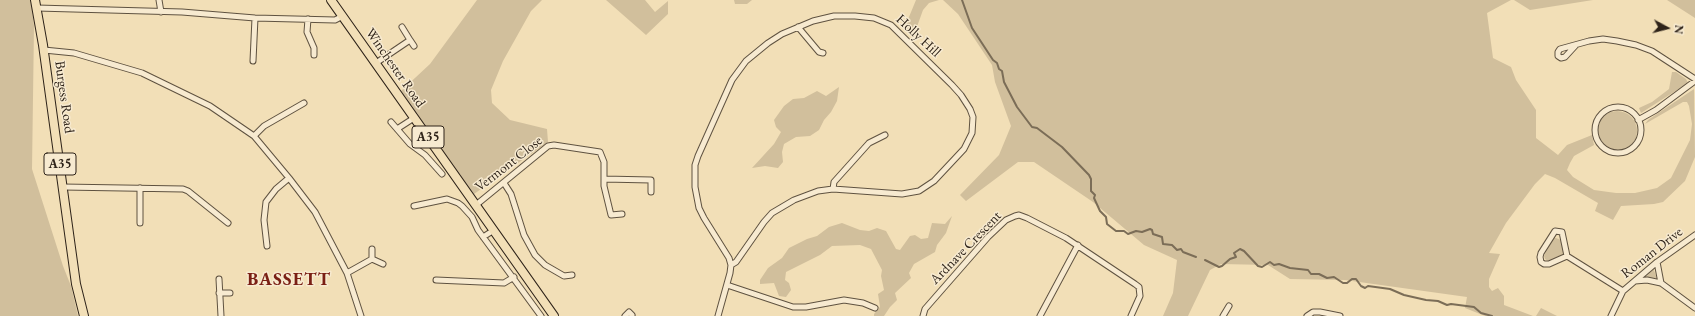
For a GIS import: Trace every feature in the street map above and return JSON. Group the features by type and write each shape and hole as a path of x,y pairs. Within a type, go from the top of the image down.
{"main road":[{"name":"Winchester Road","path":"330,0 376,62 554,316"},
{"name":"Burgess Road","path":"36,4 44,50 76,284 82,314"}],"street":[{"path":"159,0 161,12"},
{"path":"36,4 44,7 255,18 335,20 343,16"},
{"name":"Holly Hill","path":"718,316 731,266 729,258 699,208 695,187 698,156 726,90 738,70 746,61 768,43 813,21 834,16 855,16 884,21 891,25 962,95 973,117 972,133 964,149 934,181 919,191 902,194 833,189 818,191 794,200 772,213 754,234 736,262 731,266"},
{"path":"253,62 250,55 255,18"},
{"path":"308,19 308,32 314,48 314,56"},
{"path":"402,27 414,46"},
{"path":"798,27 819,52 823,53"},
{"path":"1576,45 1603,39 1636,45 1652,52 1695,80 1656,110 1638,120"},
{"path":"376,62 410,40"},
{"path":"314,48 320,48"},
{"path":"44,50 74,53 142,73 204,102 254,136 315,212 347,273 361,316"},
{"path":"254,136 264,126 304,103"},
{"path":"1613,108 1627,110 1638,120 1640,126 1639,138 1632,148 1626,152 1614,153 1608,151 1598,142 1595,135 1597,121 1607,110 1613,108"},
{"path":"397,129 414,118"},
{"path":"391,122 410,144 425,155 436,171 442,174"},
{"path":"833,189 834,182 869,143 885,135"},
{"name":"Vermont Close","path":"476,204 504,183 548,146 554,145 600,152 603,156 604,179 611,215 622,214"},
{"path":"267,246 264,220 266,202 276,189 289,178"},
{"path":"604,179 651,180 650,192"},
{"path":"504,183 511,194 524,235 535,255 545,265 564,276 572,275"},
{"path":"63,187 182,189 188,191 228,223"},
{"path":"140,188 140,223"},
{"path":"414,206 447,199 458,203 472,217 483,237 514,277 541,316"},
{"name":"Ardnave Crescent","path":"923,316 925,309 983,243 1011,217 1019,215 1078,245 1139,287 1139,300 1131,316"},
{"path":"483,237 494,230"},
{"path":"1567,256 1549,264 1544,264 1541,262 1540,257 1555,231 1562,232 1567,256 1624,291 1611,316"},
{"name":"Roman Drive","path":"1624,291 1657,262 1695,235"},
{"path":"1040,316 1078,245"},
{"path":"372,250 372,259"},
{"path":"347,273 372,259"},
{"path":"372,259 383,264"},
{"path":"1657,262 1661,283"},
{"path":"436,280 504,282 514,277"},
{"path":"219,279 221,316"},
{"path":"1635,281 1647,280 1661,283 1695,308"},
{"path":"727,285 793,307 806,307 844,300 863,303 875,308"},
{"path":"219,293 230,293"},
{"path":"1223,316 1229,306"},
{"path":"1307,316 1313,312 1340,316"}],"shaded area":[{"path":"0,0 30,0 34,26 32,169 63,266 71,286 78,316 0,316"},
{"path":"477,0 542,0 531,11 503,61 491,90 492,103 510,120 547,129 548,142 474,194 401,91 430,64"},
{"path":"606,0 645,0 655,12 668,1 668,14 646,35"},
{"path":"734,0 752,0 747,4 735,4"},
{"path":"916,0 939,0 929,3 923,10 914,35 904,29"},
{"path":"943,0 1511,0 1487,13 1493,58 1511,67 1516,80 1536,110 1536,138 1558,155 1567,145 1592,135 1594,145 1574,156 1570,163 1567,170 1573,177 1594,190 1616,193 1635,193 1657,188 1671,178 1690,140 1692,124 1689,106 1687,102 1683,102 1645,124 1648,120 1694,89 1695,157 1685,181 1663,202 1621,206 1613,220 1595,211 1598,203 1555,178 1545,174 1535,184 1506,223 1489,253 1500,254 1489,279 1489,287 1492,291 1498,288 1504,296 1504,305 1533,316 1485,316 1465,308 1467,297 1345,280 1290,279 1268,265 1221,264 1210,270 1188,316 1163,316 1173,293 1177,260 1144,245 1093,202 1034,162 1018,162 966,201 960,195 999,155 1011,126 995,82 992,65 958,14"},
{"path":"1514,0 1593,0 1530,10"},
{"path":"1667,0 1695,0 1695,18"},
{"path":"1672,72 1676,72 1686,79 1688,83 1641,113 1639,108 1652,102 1669,89"},
{"path":"839,87 837,101 819,130 810,136 796,137 784,144 782,152 783,162 778,168 765,166 752,168 774,144 781,132 776,127 774,120 784,106 793,99 804,98 817,91 826,96"},
{"path":"1617,111 1625,113 1631,117 1635,123 1637,131 1635,139 1631,145 1625,149 1617,151 1609,149 1603,145 1599,139 1597,131 1599,123 1603,117 1609,113"},
{"path":"952,216 946,233 937,245 935,252 914,264 909,273 911,278 895,293 897,300 884,316 874,316 880,307 878,294 884,290 881,276 882,270 871,249 860,245 832,246 820,255 786,272 785,280 789,283 791,290 786,297 779,296 774,283 760,284 760,280 768,268 782,258 789,248 817,236 829,227 842,223 860,230 869,231 877,228 886,231 896,249 900,250 910,236 915,235 921,239 928,238 932,223 945,224"},
{"path":"1553,238 1561,240 1564,250 1563,255 1548,261 1544,256"},
{"path":"1653,268 1657,278 1642,278 1650,271"},
{"path":"1541,308 1557,316 1536,316"}],"waterway":[{"path":"962,0 972,28 993,60 997,63 999,69 1002,71 1004,82 1017,107 1032,127 1037,128 1062,147 1089,175 1091,179 1091,191 1095,195 1094,198 1100,211 1106,217 1107,224 1116,231 1124,231 1128,234 1150,229 1152,230 1153,234 1162,237 1163,244 1172,245 1177,250 1181,249 1183,252 1196,257"},
{"path":"1205,260 1219,267 1230,259 1236,257 1234,253 1240,249 1244,251 1258,266 1262,267 1270,262 1274,265 1279,264 1290,268 1308,270 1311,274 1319,274 1327,278 1334,277 1343,283 1356,279 1361,286 1365,288 1368,286 1390,289 1404,295 1438,301 1447,305 1451,304 1474,307 1481,313 1492,316"}],"district":[{"name":"BASSETT","path":"289,280"}]}
